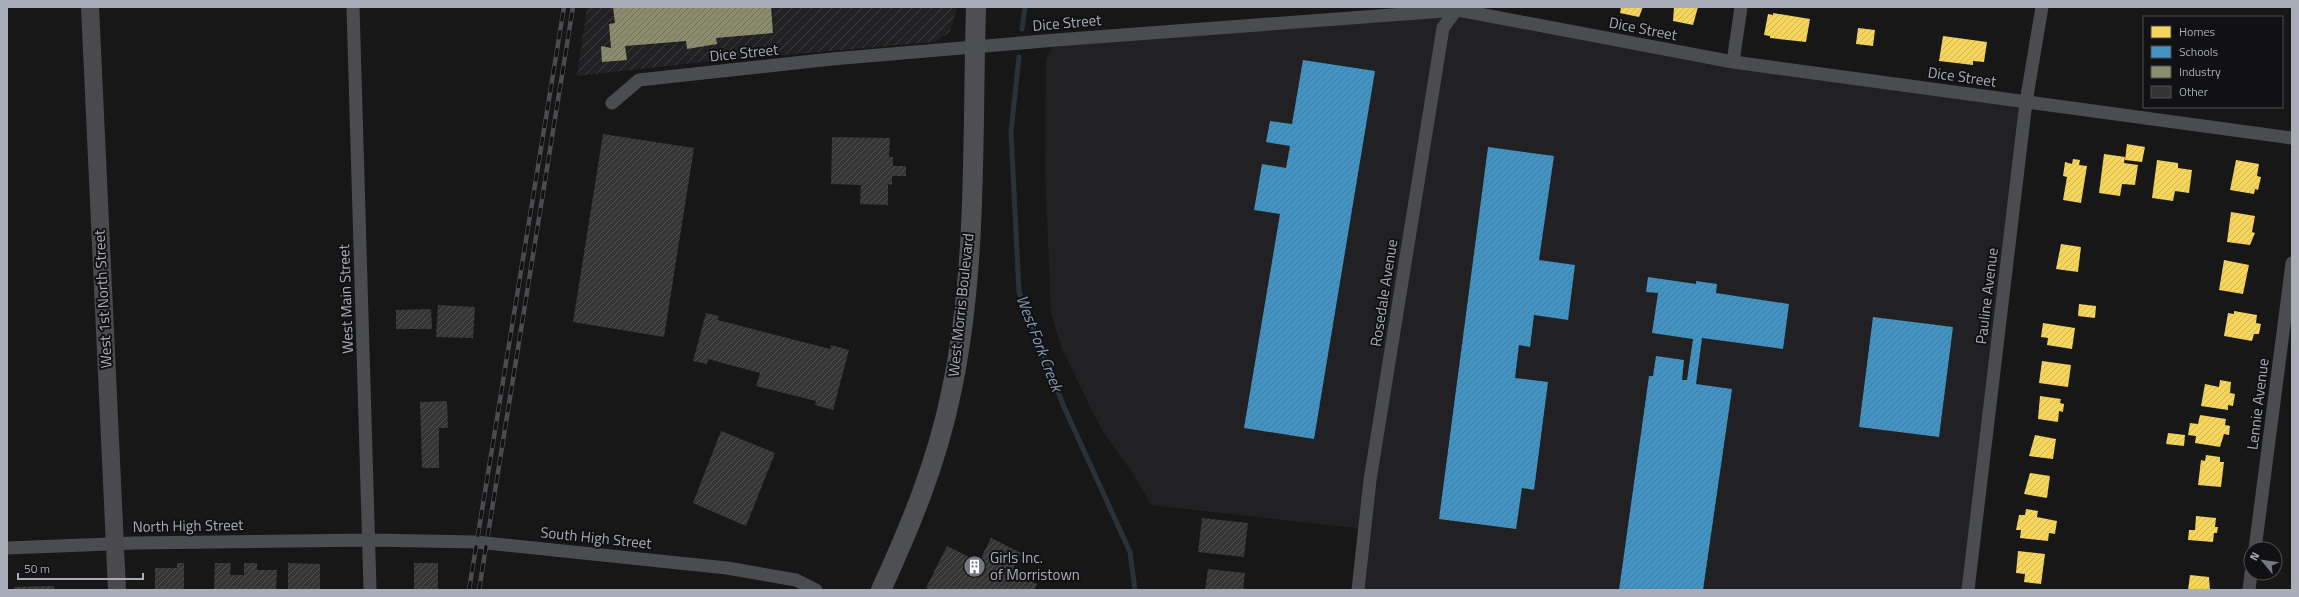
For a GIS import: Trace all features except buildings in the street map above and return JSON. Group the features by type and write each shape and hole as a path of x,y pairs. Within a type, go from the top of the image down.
{"main road":[{"name":"West 1st North Street","path":"90,7 117,590"},
{"name":"West Morris Boulevard","path":"881,590 902,543 932,462 951,393 966,289 976,7"}],"street":[{"name":"West Main Street","path":"353,7 370,540 370,590"},
{"path":"1733,62 1741,7"},
{"name":"Pauline Avenue","path":"1968,590 2026,102 2042,7"},
{"name":"Dice Street","path":"612,103 639,80 832,59 1458,8 1733,62 2292,138"},
{"name":"Rosedale Avenue","path":"1358,590 1370,480 1443,28 1458,8"},
{"name":"Lennie Avenue","path":"2255,541 2292,263"},
{"name":"North High Street","path":"7,548 115,543 370,540"},
{"name":"South High Street","path":"370,540 476,542 727,568 796,580 816,590"}],"shaded area":[{"path":"587,7 957,7 950,32 934,42 711,61 577,76"},
{"path":"1458,10 2026,102 1968,590 1358,590 1364,529 1151,505 1134,475 1104,433 1092,411 1061,346 1051,312 1045,170 1046,59 1056,40"}],"waterway":[{"name":"West Fork Creek","path":"1022,29 1025,7"},
{"name":"West Fork Creek","path":"1019,57 1011,132 1019,292 1064,407 1130,552 1135,590"}],"railway":[{"path":"469,590 564,7"},
{"path":"479,590 573,7"}],"place":[{"name":"Girls Inc. of Morristown","path":"975,567"}]}
